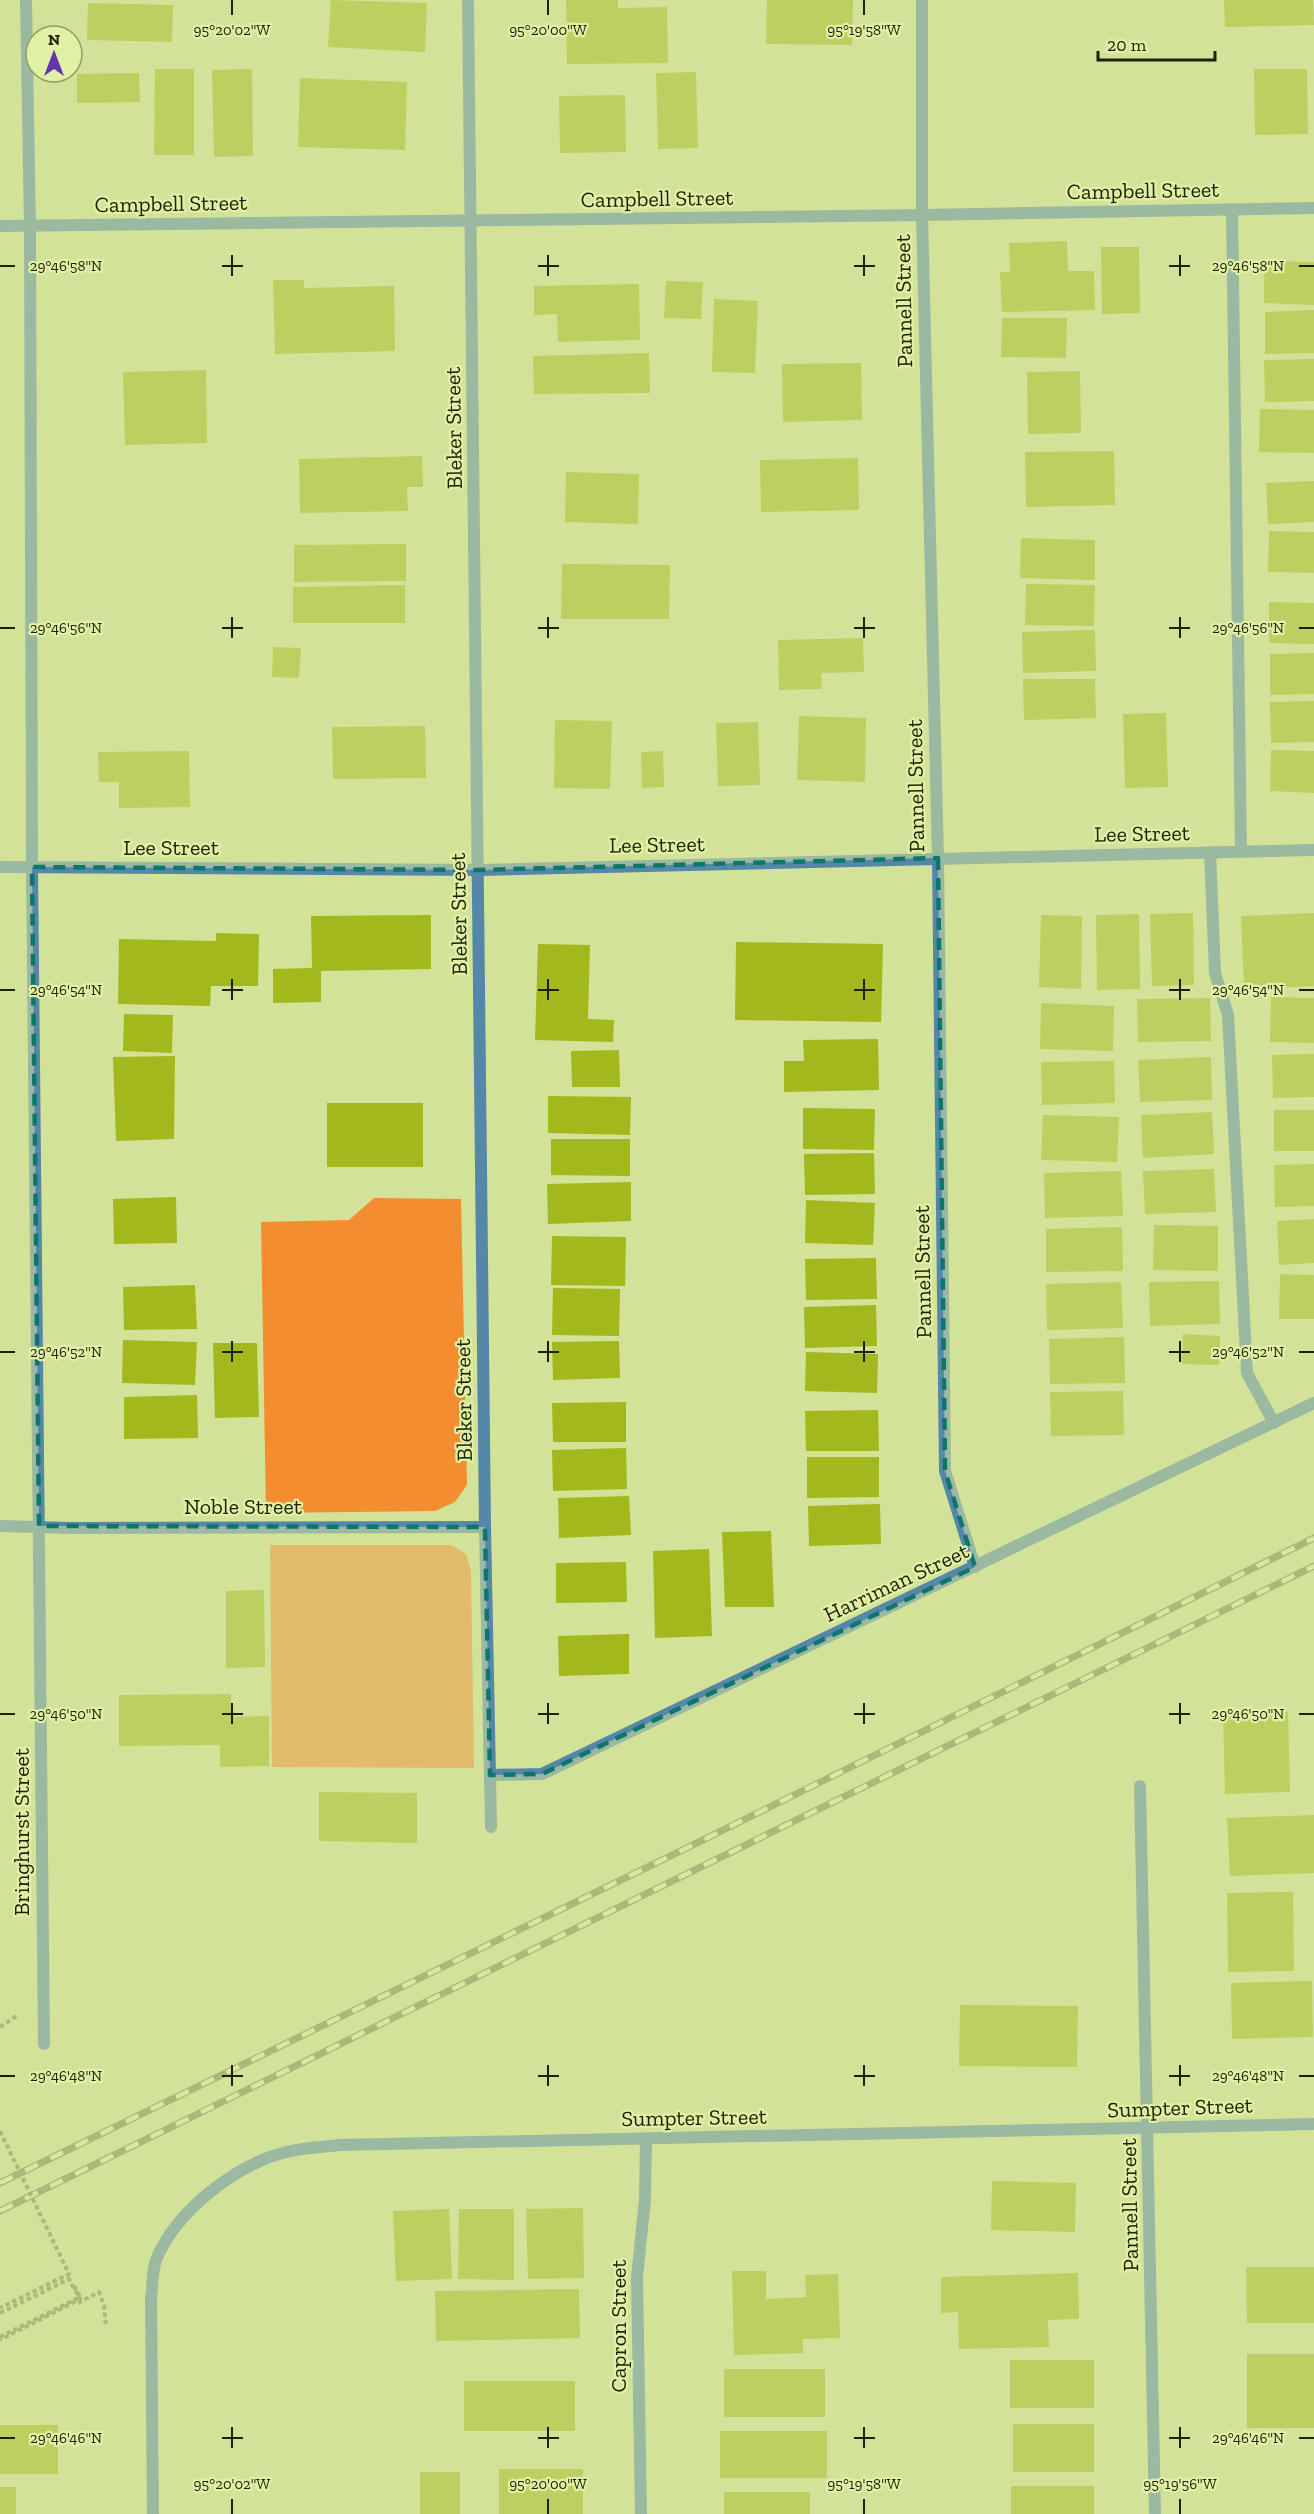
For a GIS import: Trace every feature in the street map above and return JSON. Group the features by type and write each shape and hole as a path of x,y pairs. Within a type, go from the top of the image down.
{"street":[{"name":"Bringhurst Street","path":"26,0 30,226 32,867 44,2044"},
{"name":"Bleker Street","path":"468,0 485,1527 491,1827"},
{"name":"Pannell Street","path":"922,0 922,215 938,858 945,1471 975,1568"},
{"name":"Campbell Street","path":"0,226 1314,208"},
{"path":"1232,209 1241,851"},
{"name":"Lee Street","path":"0,867 479,870 1314,849"},
{"path":"1210,852 1215,972 1228,1015 1246,1373 1274,1424"},
{"name":"Harriman Street","path":"490,1775 542,1774 975,1568 1314,1403"},
{"name":"Noble Street","path":"0,1526 70,1528 485,1527"},
{"name":"Pannell Street","path":"1140,1786 1155,2514"},
{"name":"Sumpter Street","path":"153,2514 151,2297 156,2262 170,2236 209,2192 233,2175 259,2161 286,2152 340,2145 1314,2124"},
{"name":"Capron Street","path":"641,2514 637,2277 645,2199 646,2139"}],"path":[{"path":"0,2130 69,2274 0,2311"},
{"path":"0,2311 69,2277 80,2297 0,2340"},
{"path":"0,2311 69,2279 80,2299 0,2340"},
{"path":"0,2340 99,2292 104,2305 106,2327"}],"highlighted area":[{"path":"938,858 945,1471 975,1567 542,1774 490,1775 485,1527 39,1526 32,867 479,870"}],"shaded area":[{"path":"374,1198 461,1199 467,1485 455,1502 435,1511 266,1513 261,1222 349,1220"},
{"path":"270,1545 451,1545 466,1554 471,1571 474,1768 272,1767"}],"building":[{"path":"331,0 427,3 425,52 328,47"},
{"path":"566,0 618,0 618,8 667,7 668,63 567,64"},
{"path":"767,0 853,0 852,45 766,44"},
{"path":"1224,0 1313,0 1314,25 1225,27"},
{"path":"88,3 173,5 172,42 87,40"},
{"path":"155,69 194,69 194,155 154,155"},
{"path":"252,69 253,156 214,157 212,70"},
{"path":"1254,69 1307,69 1308,134 1255,135"},
{"path":"696,72 698,148 658,149 656,73"},
{"path":"139,73 140,102 77,103 77,84 84,84 84,74"},
{"path":"300,78 407,82 405,150 298,147"},
{"path":"625,95 626,152 560,153 559,96"},
{"path":"1067,241 1068,271 1094,271 1095,310 1002,312 1000,272 1010,272 1009,243"},
{"path":"1101,247 1139,247 1140,313 1102,314"},
{"path":"1264,261 1314,262 1314,305 1264,303"},
{"path":"273,280 304,280 304,288 394,286 395,351 275,354"},
{"path":"666,281 703,282 701,319 664,318"},
{"path":"639,284 640,340 558,342 557,314 534,315 534,286"},
{"path":"714,299 758,301 755,373 712,372"},
{"path":"1314,310 1314,353 1265,354 1265,312"},
{"path":"1002,318 1067,318 1066,358 1001,357"},
{"path":"649,353 650,393 534,394 533,356"},
{"path":"1314,359 1314,401 1265,402 1264,360"},
{"path":"861,363 862,420 783,422 782,364"},
{"path":"206,370 207,443 125,445 123,372"},
{"path":"1080,371 1081,433 1028,434 1027,372"},
{"path":"1260,409 1314,410 1314,453 1259,452"},
{"path":"1114,451 1115,505 1026,507 1025,452"},
{"path":"422,456 423,487 407,487 408,511 300,513 299,459"},
{"path":"858,458 859,510 761,512 760,460"},
{"path":"566,472 639,474 638,524 565,522"},
{"path":"1314,481 1314,522 1268,524 1266,483"},
{"path":"1269,531 1314,532 1314,573 1268,572"},
{"path":"1021,538 1095,540 1095,580 1020,578"},
{"path":"406,544 406,581 294,582 294,545"},
{"path":"562,564 670,565 669,619 561,619"},
{"path":"1026,584 1095,585 1094,626 1025,625"},
{"path":"405,585 405,623 293,623 293,587"},
{"path":"1269,602 1314,603 1314,644 1269,643"},
{"path":"1095,630 1096,671 1023,673 1022,632"},
{"path":"863,638 864,672 821,673 822,689 779,690 778,640"},
{"path":"273,647 301,648 299,678 272,677"},
{"path":"1314,653 1314,694 1270,695 1270,654"},
{"path":"1023,679 1095,679 1096,718 1024,720"},
{"path":"1314,701 1314,742 1271,743 1270,702"},
{"path":"1166,713 1168,787 1125,788 1123,714"},
{"path":"799,716 866,718 865,782 797,780"},
{"path":"555,720 612,721 610,789 554,788"},
{"path":"758,722 760,785 718,786 716,723"},
{"path":"425,726 426,778 333,779 332,727"},
{"path":"1271,750 1314,751 1314,793 1270,791"},
{"path":"189,751 190,807 119,808 119,782 99,782 98,752"},
{"path":"663,751 664,787 642,788 641,752"},
{"path":"1193,913 1194,985 1152,986 1150,914"},
{"path":"1314,913 1314,986 1244,989 1241,916"},
{"path":"1139,914 1140,989 1097,990 1096,915"},
{"path":"431,915 431,969 321,971 321,1002 273,1003 273,969 312,968 311,916"},
{"path":"1041,915 1082,916 1081,989 1039,987"},
{"path":"216,933 259,934 258,986 211,986 210,1006 118,1004 119,939 216,941"},
{"path":"736,942 883,944 881,1022 735,1020"},
{"path":"538,944 590,945 588,1019 614,1020 613,1042 535,1040"},
{"path":"1271,997 1314,998 1314,1043 1270,1042"},
{"path":"1210,998 1211,1041 1138,1042 1137,999"},
{"path":"1041,1003 1114,1006 1113,1051 1040,1049"},
{"path":"124,1014 173,1015 172,1053 123,1051"},
{"path":"878,1039 879,1090 784,1092 784,1061 804,1061 803,1040"},
{"path":"619,1050 620,1087 572,1087 571,1051"},
{"path":"1314,1054 1314,1097 1273,1098 1272,1055"},
{"path":"175,1056 174,1139 116,1141 113,1057"},
{"path":"1211,1057 1212,1100 1140,1102 1138,1060"},
{"path":"1114,1061 1115,1103 1042,1105 1041,1062"},
{"path":"548,1096 631,1097 630,1135 548,1133"},
{"path":"327,1103 423,1103 423,1167 327,1167"},
{"path":"803,1108 875,1109 874,1150 803,1149"},
{"path":"1274,1110 1314,1110 1314,1151 1274,1151"},
{"path":"1212,1112 1214,1154 1143,1158 1141,1115"},
{"path":"1043,1115 1119,1117 1117,1162 1041,1160"},
{"path":"551,1139 630,1139 630,1176 551,1175"},
{"path":"874,1153 875,1194 805,1195 804,1154"},
{"path":"1314,1164 1314,1206 1275,1207 1274,1165"},
{"path":"1214,1169 1216,1212 1145,1214 1143,1171"},
{"path":"1121,1171 1123,1216 1045,1218 1044,1173"},
{"path":"631,1182 631,1221 548,1224 547,1184"},
{"path":"176,1197 177,1243 114,1244 113,1199"},
{"path":"806,1200 875,1203 873,1245 805,1243"},
{"path":"1314,1219 1314,1263 1279,1265 1277,1221"},
{"path":"1154,1225 1218,1226 1218,1271 1153,1270"},
{"path":"1122,1227 1123,1271 1046,1272 1046,1229"},
{"path":"552,1236 626,1237 625,1286 551,1285"},
{"path":"876,1258 877,1299 806,1300 805,1259"},
{"path":"1280,1274 1314,1275 1314,1319 1279,1319"},
{"path":"1219,1281 1220,1324 1150,1326 1149,1282"},
{"path":"1121,1282 1123,1328 1047,1330 1046,1284"},
{"path":"195,1285 197,1329 124,1330 123,1287"},
{"path":"553,1288 620,1289 619,1336 552,1335"},
{"path":"876,1305 877,1346 805,1348 804,1307"},
{"path":"1183,1334 1220,1336 1219,1365 1182,1364"},
{"path":"1124,1337 1125,1383 1050,1384 1049,1339"},
{"path":"123,1340 197,1342 195,1385 122,1383"},
{"path":"619,1341 620,1378 553,1380 552,1342"},
{"path":"213,1343 257,1343 259,1417 215,1418"},
{"path":"806,1352 878,1354 877,1393 805,1391"},
{"path":"1123,1391 1124,1435 1051,1436 1050,1392"},
{"path":"197,1395 198,1438 124,1439 124,1397"},
{"path":"626,1402 626,1442 553,1442 552,1403"},
{"path":"878,1410 879,1451 806,1451 805,1411"},
{"path":"626,1448 627,1489 553,1491 552,1450"},
{"path":"807,1457 879,1457 879,1497 807,1498"},
{"path":"629,1496 631,1535 559,1538 558,1498"},
{"path":"880,1504 881,1544 809,1546 808,1506"},
{"path":"771,1531 774,1607 725,1607 722,1532"},
{"path":"709,1549 712,1636 655,1638 653,1551"},
{"path":"626,1562 627,1602 556,1603 556,1563"},
{"path":"264,1590 265,1667 226,1668 226,1591"},
{"path":"629,1634 629,1674 559,1676 558,1636"},
{"path":"231,1694 231,1717 269,1716 269,1766 220,1767 220,1745 119,1746 119,1695"},
{"path":"1288,1712 1290,1792 1225,1794 1223,1713"},
{"path":"319,1792 417,1793 417,1843 319,1841"},
{"path":"1314,1815 1314,1873 1230,1876 1227,1818"},
{"path":"1293,1892 1294,1971 1228,1972 1227,1893"},
{"path":"1312,1981 1313,2037 1232,2039 1231,1983"},
{"path":"960,2005 1078,2006 1077,2067 959,2066"},
{"path":"992,2181 1076,2183 1075,2232 991,2230"},
{"path":"583,2208 584,2278 528,2279 526,2209"},
{"path":"449,2209 452,2279 396,2281 393,2211"},
{"path":"459,2209 514,2209 514,2280 458,2279"},
{"path":"1246,2267 1314,2267 1314,2323 1247,2323"},
{"path":"732,2271 766,2271 766,2299 806,2297 805,2275 838,2274 840,2338 803,2339 803,2353 734,2355"},
{"path":"1078,2273 1079,2319 1048,2320 1049,2347 959,2349 958,2312 941,2313 941,2277"},
{"path":"579,2289 580,2338 436,2341 435,2291"},
{"path":"1247,2354 1314,2354 1314,2428 1247,2428"},
{"path":"1010,2360 1094,2360 1094,2408 1010,2408"},
{"path":"724,2369 825,2369 825,2417 724,2417"},
{"path":"464,2381 575,2381 575,2431 464,2431"},
{"path":"1013,2424 1094,2424 1094,2472 1013,2472"},
{"path":"0,2425 58,2425 58,2474 0,2474"},
{"path":"720,2431 827,2431 827,2478 720,2478"},
{"path":"499,2469 583,2469 583,2514 499,2514"},
{"path":"420,2472 460,2472 460,2514 420,2514"},
{"path":"1011,2486 1094,2486 1094,2514 1011,2514"},
{"path":"0,2487 16,2487 16,2514 0,2514"},
{"path":"724,2492 810,2492 810,2514 724,2514"}],"railway":[{"path":"0,2183 701,1841 1314,1538"},
{"path":"0,2211 1314,1566"}]}
